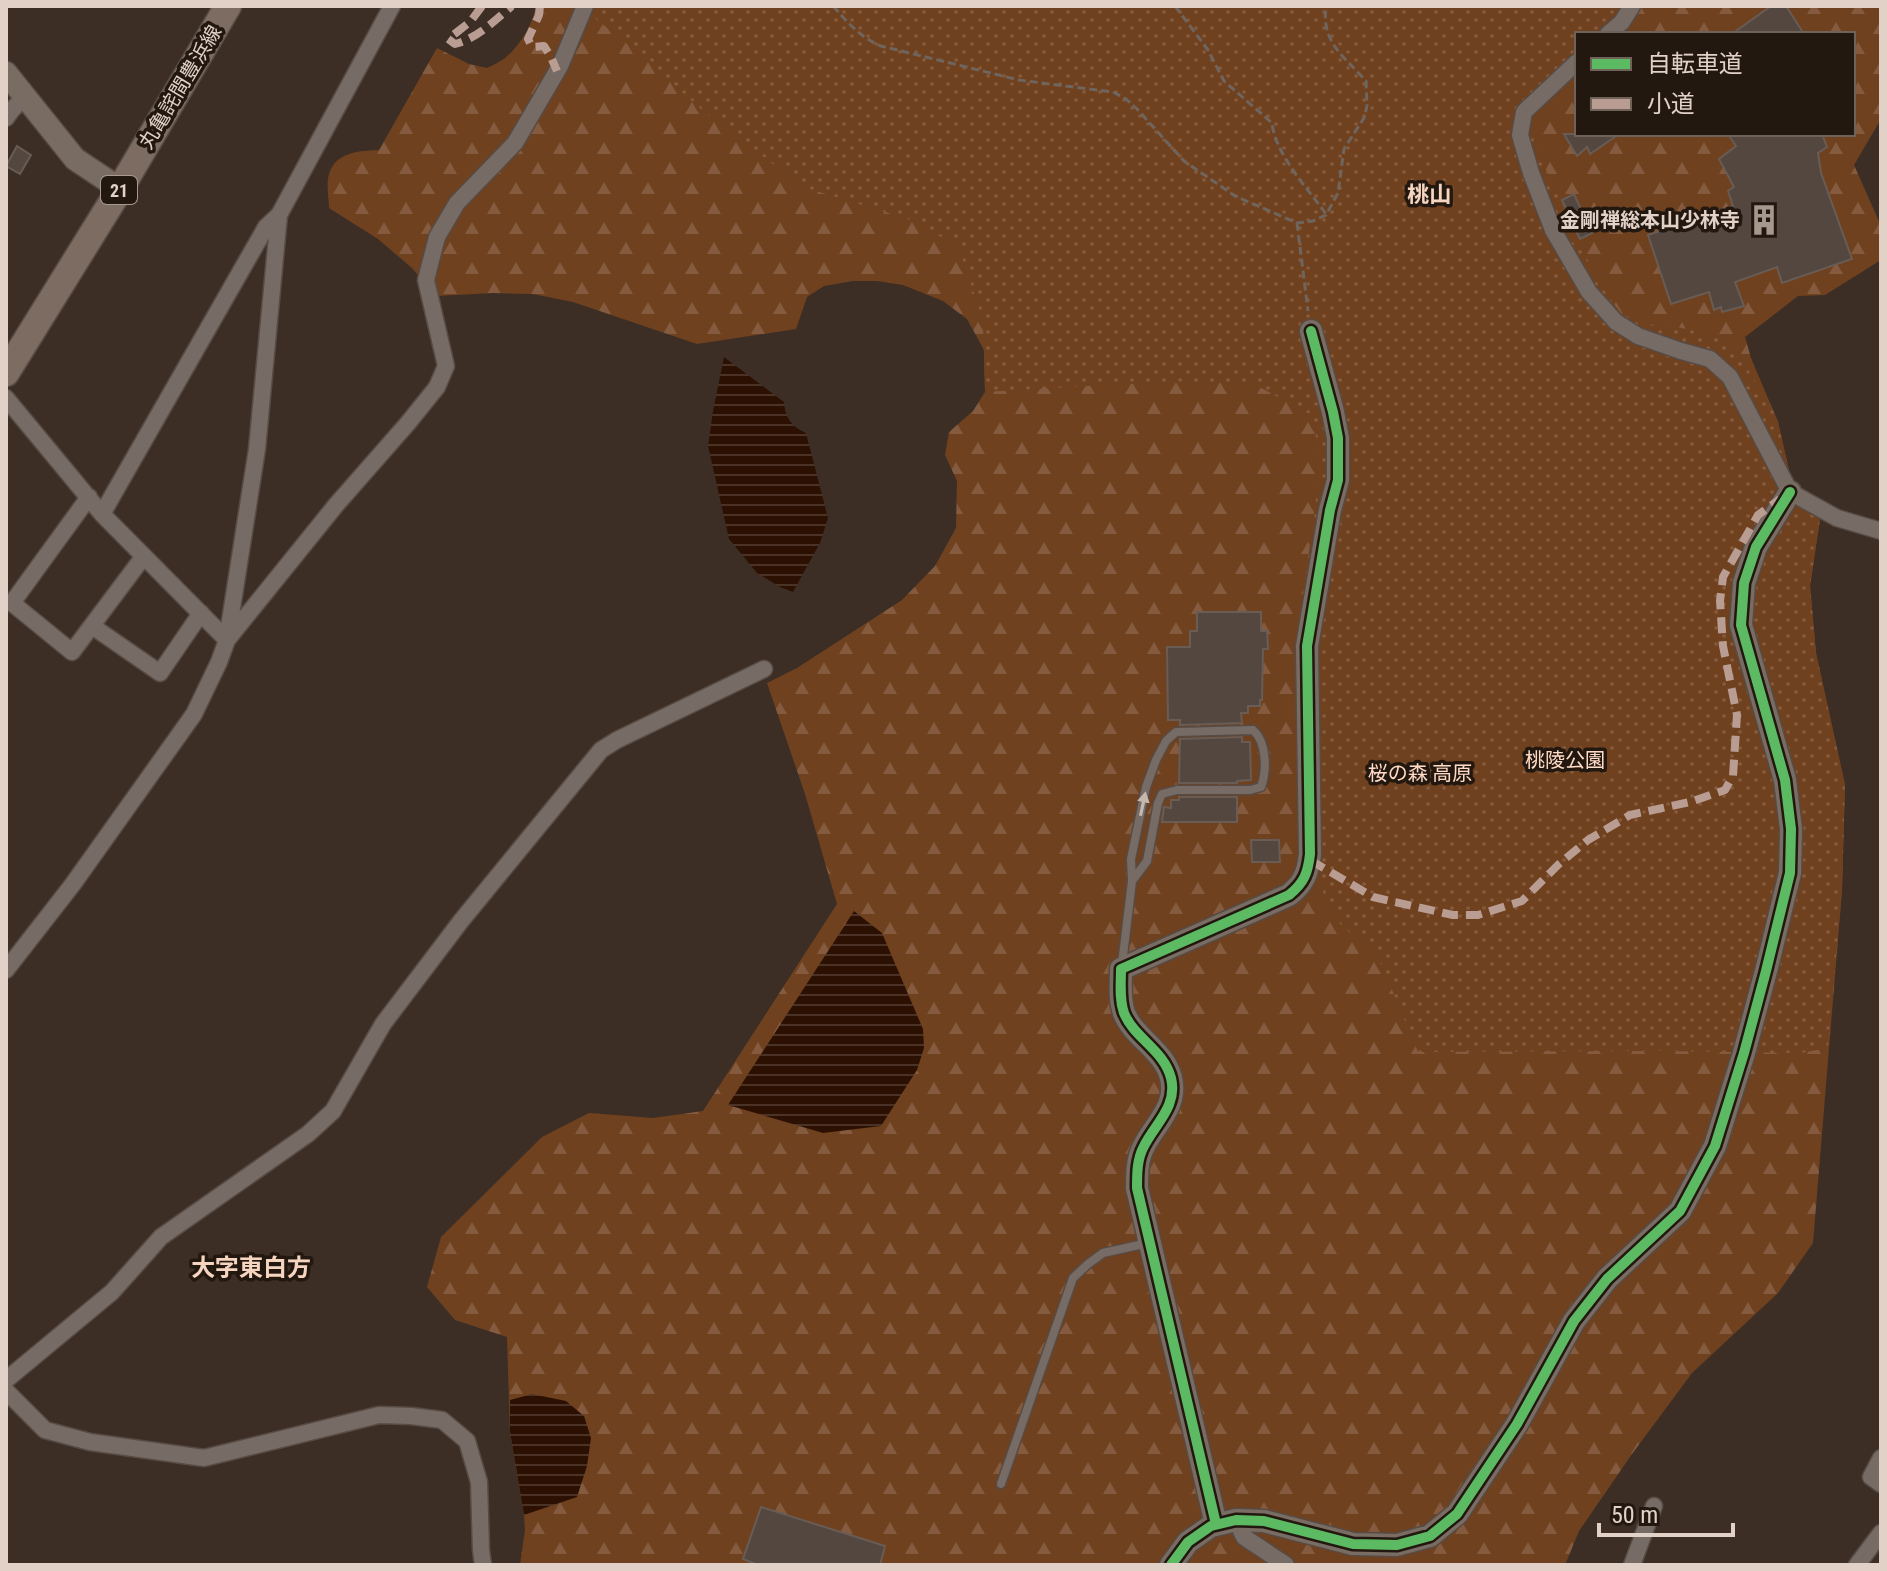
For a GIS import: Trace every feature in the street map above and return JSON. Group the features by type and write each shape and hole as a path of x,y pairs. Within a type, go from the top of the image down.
{"main road":[{"name":"丸亀詫間豊浜線","path":"6,373 228,6"}],"street":[{"path":"102,514 266,227 279,215 392,6"},
{"path":"227,640 437,387 446,366 426,280 437,237 457,203 515,143 560,66 585,6"},
{"path":"1610,32 1622,22 1632,6"},
{"path":"1575,64 1524,112 1520,135 1553,230 1589,292 1616,322 1638,336 1710,359 1730,377 1790,492 1837,518 1881,531"},
{"path":"6,73 75,159 120,189"},
{"path":"6,118 25,96"},
{"path":"6,970 73,884 194,714 227,640 257,449 279,215"},
{"path":"1286,1565 1226,1522 1149,1243 1137,1188 1137,1166 1144,1145 1170,1103 1172,1079 1161,1056 1124,1013 1120,992 1121,969 1289,895 1303,884 1308,870 1307,646 1338,480 1338,438 1311,331"},
{"path":"6,398 102,514 227,640"},
{"path":"1171,1565 1188,1542 1211,1526 1226,1522 1264,1521 1353,1544 1397,1545 1430,1536 1457,1514 1466,1501 1517,1424 1574,1321 1607,1279 1680,1211 1715,1146 1763,985 1790,873 1791,829 1785,780 1741,625 1744,583 1756,547 1790,492"},
{"path":"89,497 12,603 72,652 144,556"},
{"path":"92,626 160,673 201,613"},
{"path":"6,1380 112,1292 161,1237 308,1134 333,1111 383,1024 461,921 601,750 764,669"},
{"path":"6,1391 45,1430 90,1442 204,1458 379,1415 442,1420 467,1441 479,1482 483,1565"},
{"path":"1881,1458 1871,1477 1881,1484"},
{"path":"1632,1565 1654,1506"},
{"path":"1857,1565 1881,1533"}],"lane":[{"path":"1121,969 1132,881 1131,859 1146,787 1166,741 1176,732 1253,730 1263,744 1264,779 1261,787 1250,790 1177,790 1162,794 1147,861 1132,881"},
{"path":"1001,1484 1073,1278 1103,1253 1149,1243"}],"path":[{"path":"833,6 866,40 881,46 1019,80 1113,92 1137,109 1184,161 1235,196 1297,223 1313,221 1326,214 1338,193 1344,149 1364,118 1367,106 1366,81 1331,42 1324,18 1326,6"},
{"path":"1175,6 1208,50 1224,81 1272,123 1273,135 1280,150 1326,214"},
{"path":"1297,223 1311,331"}],"green space":[{"name":"桜の森 高原","path":"536,6 1881,6 1881,119 1854,165 1881,226 1881,260 1825,295 1798,296 1745,337 1778,422 1790,475 1802,497 1820,519 1810,586 1816,653 1845,785 1842,890 1813,1243 1778,1293 1692,1373 1579,1531 1565,1565 520,1565 525,1530 510,1432 507,1337 455,1320 427,1287 441,1237 542,1137 589,1113 653,1118 703,1111 837,904 805,794 767,683 797,668 902,600 935,566 956,528 957,481 945,455 949,432 973,411 985,392 984,350 967,319 943,301 903,285 853,281 824,286 807,297 796,329 697,344 573,302 533,294 436,296 412,268 378,239 329,208 328,182 332,167 349,154 379,150 437,48 469,64 487,68 516,47 529,27"},
{"name":"桃陵公園","path":"580,6 1637,6 1622,32 1575,32 1575,65 1536,96 1530,122 1543,164 1591,268 1607,295 1621,313 1642,324 1699,332 1721,339 1739,353 1771,405 1790,475 1802,497 1820,519 1810,586 1816,653 1845,785 1842,890 1828,1048 1801,1053 1418,1052 1375,949 1342,927 1300,847 1294,647 1320,468 1313,416 1250,382 1124,384 985,392 983,320 958,246 908,219 803,187 701,109"}],"shaded area":[{"path":"724,357 784,402 790,421 806,433 828,518 820,543 793,592 757,573 729,539 708,446"},
{"path":"854,911 882,933 923,1029 924,1048 917,1070 881,1126 823,1133 728,1105"},
{"path":"532,1394 566,1401 584,1416 591,1438 587,1466 577,1497 524,1515 510,1432 510,1400"}],"building":[{"path":"1771,6 1786,6 1803,32 1735,32"},
{"path":"1564,134 1616,136 1590,154 1587,147 1577,156"},
{"name":"金剛禅総本山少林寺","path":"1729,136 1823,136 1827,147 1818,153 1821,173 1852,259 1782,283 1777,267 1735,282 1744,306 1722,312 1721,307 1714,310 1709,292 1671,304 1648,235 1733,206 1728,191 1734,187 1719,159 1736,146"},
{"path":"17,146 31,155 20,174 6,166"},
{"path":"1574,194 1592,233 1580,239 1562,200"},
{"path":"1197,612 1261,612 1261,631 1267,631 1268,649 1263,649 1262,700 1260,706 1248,706 1248,713 1241,713 1242,723 1180,725 1180,720 1168,720 1167,647 1190,647 1190,631 1197,631"},
{"path":"1242,737 1242,742 1250,742 1251,780 1237,783 1179,783 1180,739"},
{"path":"1179,797 1237,797 1237,822 1162,822 1164,807 1171,808 1171,800 1179,800"},
{"path":"1251,840 1279,840 1280,862 1252,862"},
{"path":"761,1507 885,1546 880,1565 758,1565 743,1559"}],"marked path":[{"path":"482,6 470,22 448,39 455,44 471,38 512,6"},
{"path":"540,6 528,39 532,47 544,46 557,71"},
{"path":"1310,860 1373,897 1453,915 1478,915 1522,901 1588,840 1630,815 1690,802 1725,790 1733,776 1737,715 1723,646 1720,601 1723,577 1758,515 1780,499"}],"cycle path":[{"path":"1216,1524 1137,1188 1140,1156 1168,1106 1171,1078 1162,1060 1124,1013 1121,969 1289,895 1302,882 1306,872 1310,854 1307,646 1338,480 1338,438 1311,331"},
{"path":"1171,1565 1188,1542 1211,1526 1236,1520 1264,1521 1353,1544 1397,1545 1430,1536 1457,1514 1517,1424 1574,1321 1607,1279 1680,1211 1715,1146 1744,1053 1790,873 1791,829 1785,780 1741,625 1744,583 1756,547 1790,492"}],"place":[{"name":"金剛禅総本山少林寺","path":"1764,220"}],"district":[{"name":"桃山","path":"1429,194"},
{"name":"大字東白方","path":"251,1268"}]}
